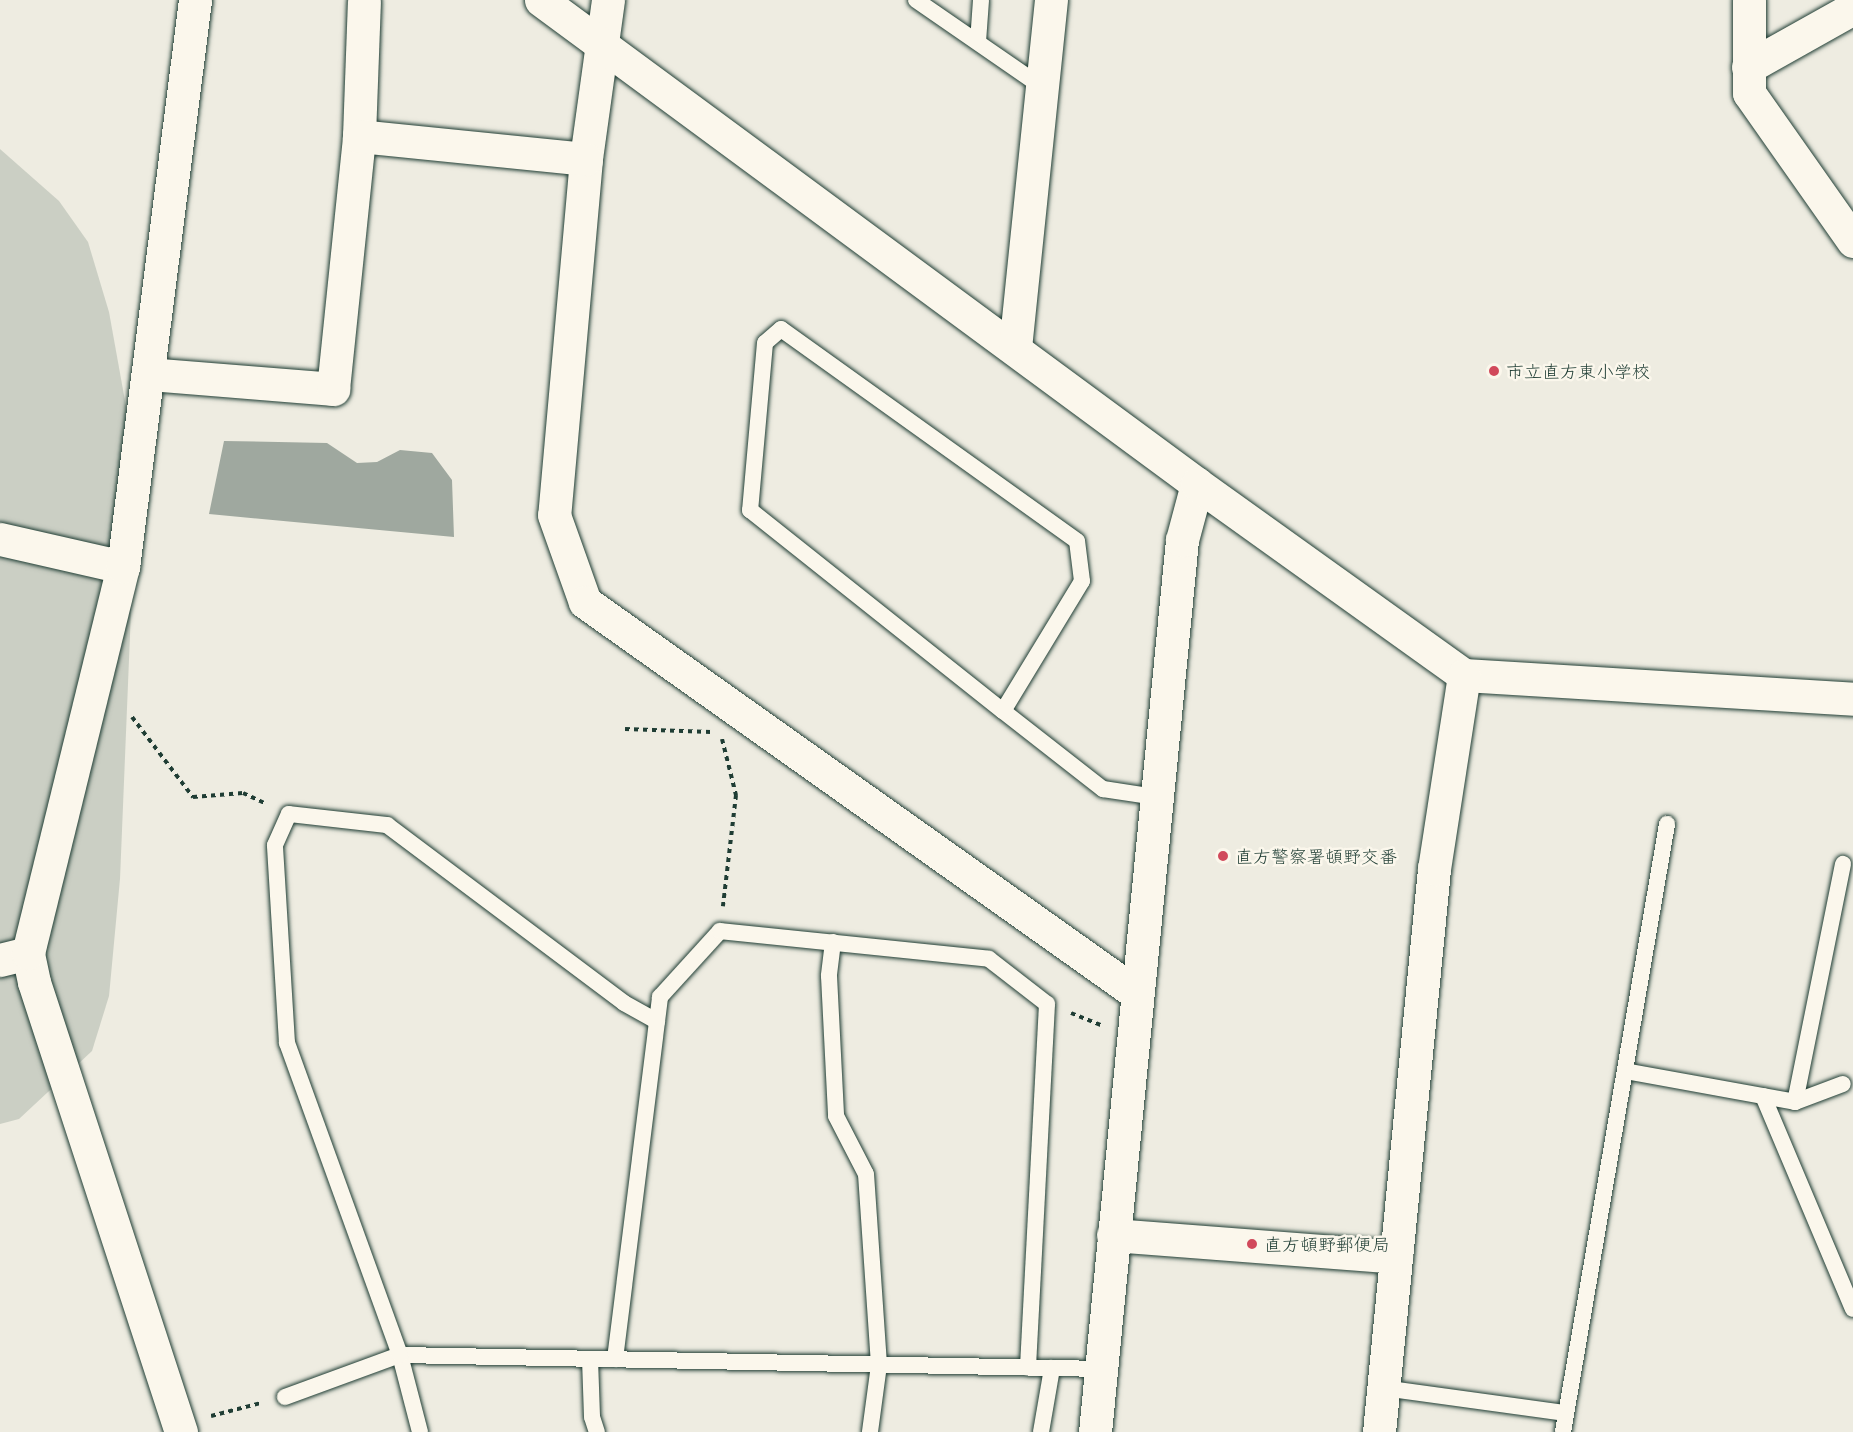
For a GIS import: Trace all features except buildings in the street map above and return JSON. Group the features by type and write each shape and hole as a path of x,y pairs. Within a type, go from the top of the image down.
{"street":[{"path":"180,1428 34,982 14,957 123,567 195,0"},
{"path":"541,0 1016,348 1197,484 1464,675 1853,699"},
{"path":"608,0 586,159 554,515 585,602 1136,993"},
{"path":"1016,348 1051,0"},
{"path":"1749,0 1749,93 1851,233"},
{"path":"148,374 333,389 359,136 364,2"},
{"path":"1748,66 1853,8"},
{"path":"359,136 586,159"},
{"path":"1095,1432 1136,993 1182,540 1197,484"},
{"path":"0,539 123,567"},
{"path":"1379,1432 1434,869 1464,675"},
{"path":"1113,1235 1396,1257"}],"lane":[{"path":"916,0 1042,87"},
{"path":"978,42 981,0"},
{"path":"1003,711 1082,581 1077,541 781,329 765,343 750,510 1003,711 1103,789 1156,797"},
{"path":"420,1432 400,1355 287,1043 275,845 289,814 387,825 624,1003 657,1021"},
{"path":"1563,1432 1667,824"},
{"path":"1795,1102 1843,864"},
{"path":"615,1359 660,997 720,931 989,959 1047,1004 1028,1368"},
{"path":"833,942 829,976 837,1116 866,1174 879,1365 870,1432"},
{"path":"1625,1071 1795,1102 1843,1084"},
{"path":"1763,1096 1853,1309"},
{"path":"285,1397 400,1355 1101,1369"},
{"path":"590,1359 592,1417 597,1432"},
{"path":"1041,1432 1052,1368"},
{"path":"1383,1388 1565,1413"}],"path":[{"path":"132,717 194,797 243,793 289,814"},
{"path":"625,729 720,732 736,795 720,931"},
{"path":"1047,1004 1132,1037"},
{"path":"180,1428 285,1397"}],"shaded area":[{"path":"0,149 59,201 88,242 109,312 127,412 133,562 120,879 109,996 92,1051 19,1119 0,1124"},
{"path":"224,441 327,443 357,463 377,462 400,450 432,453 452,480 454,537 209,514"}],"place":[{"name":"市立直方東小学校","path":"1494,371"},
{"name":"直方警察署頓野交番","path":"1223,856"},
{"name":"直方頓野郵便局","path":"1252,1244"}]}
